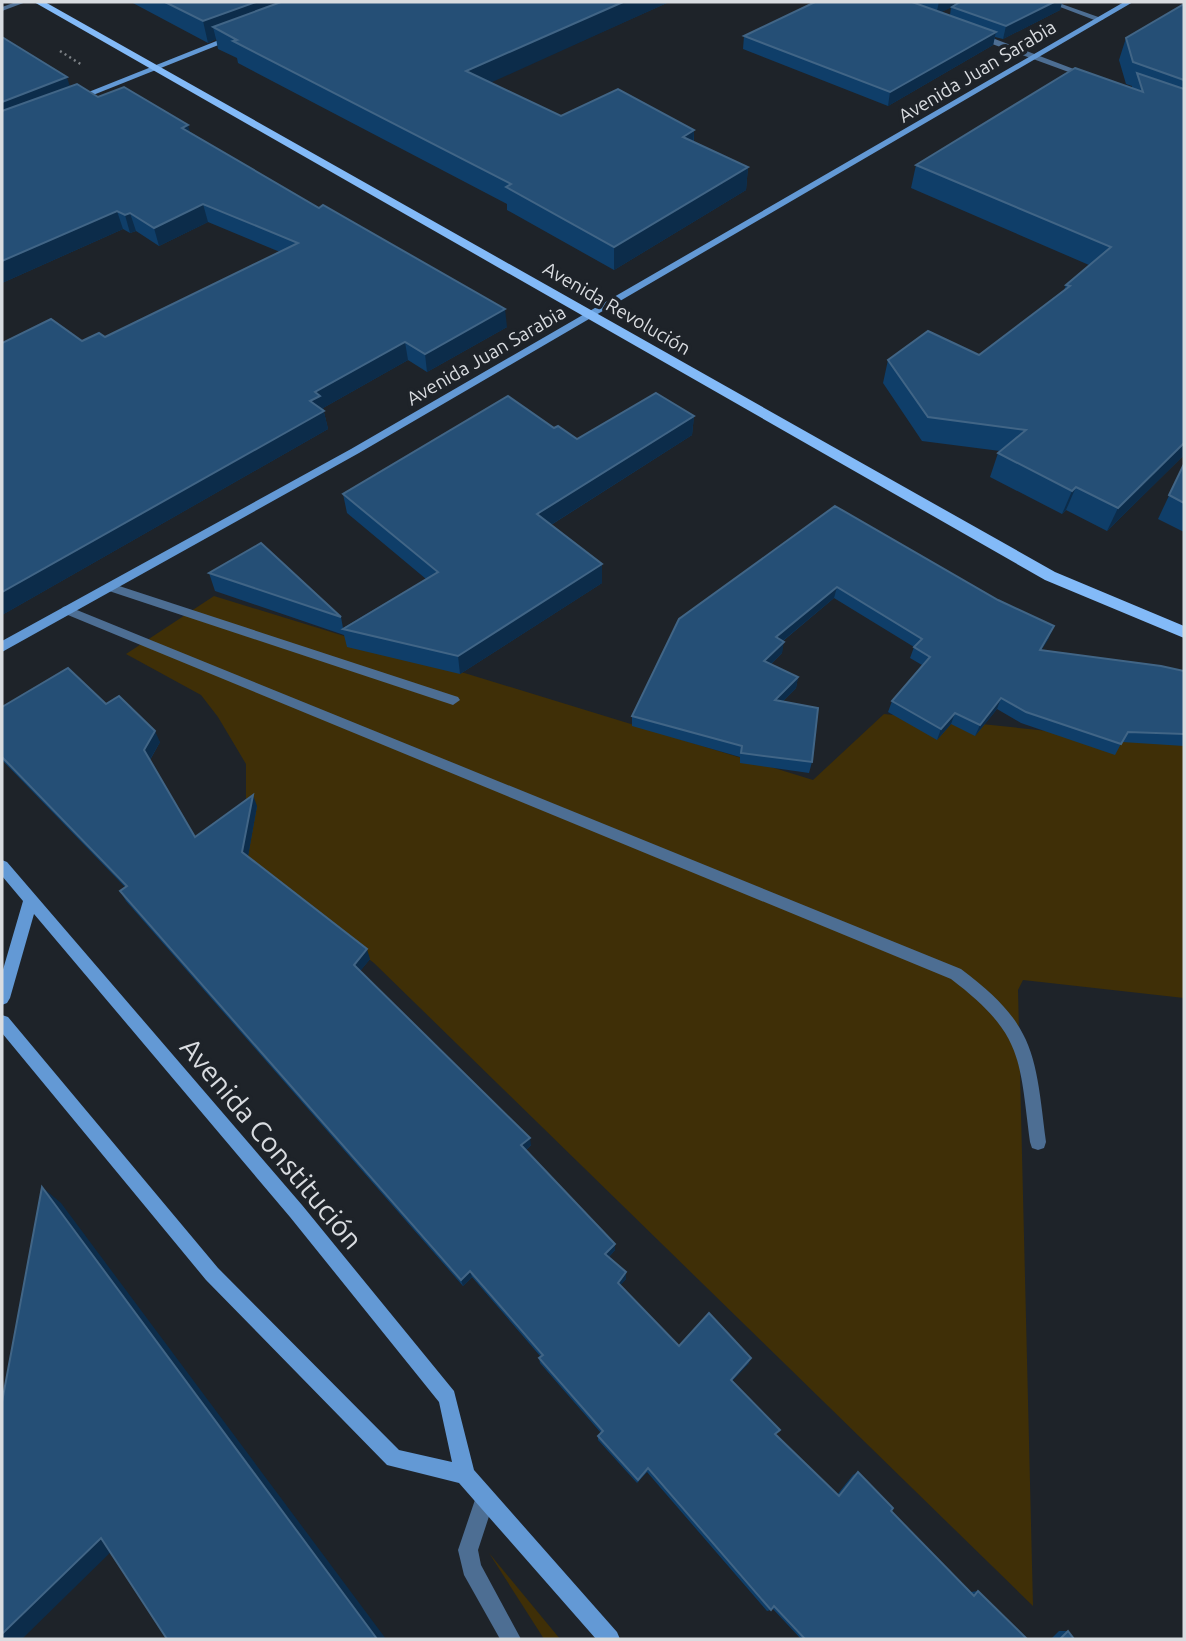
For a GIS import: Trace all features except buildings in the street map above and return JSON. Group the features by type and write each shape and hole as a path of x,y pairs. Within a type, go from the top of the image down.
{"main road":[{"name":"Avenida Revolución","path":"38,2 1051,576 1184,632"},
{"name":"Avenida Juan Sarabia","path":"2,647 355,451 1129,2"},
{"path":"63,103 241,35"},
{"name":"Avenida Constitución","path":"2,866 296,1212 447,1398 465,1475 607,1636"},
{"path":"2,998 31,900"},
{"path":"2,1023 212,1274 394,1458 465,1475"}],"street":[{"path":"2,9 22,2"},
{"path":"1050,2 1100,19"},
{"path":"961,29 1098,79"},
{"path":"76,87 87,94"},
{"path":"110,587 453,701"},
{"path":"67,610 956,974 985,994 1012,1023 1025,1047 1038,1142"},
{"path":"485,1498 468,1550 471,1568 511,1639"}],"path":[{"path":"59,51 93,71"}],"shaded area":[{"path":"214,596 813,780 884,714 1184,745 1184,998 1023,980 1018,990 1033,1606 374,963 246,866 246,764 218,717 201,695 126,654"},
{"path":"489,1553 560,1639 544,1639"}]}
